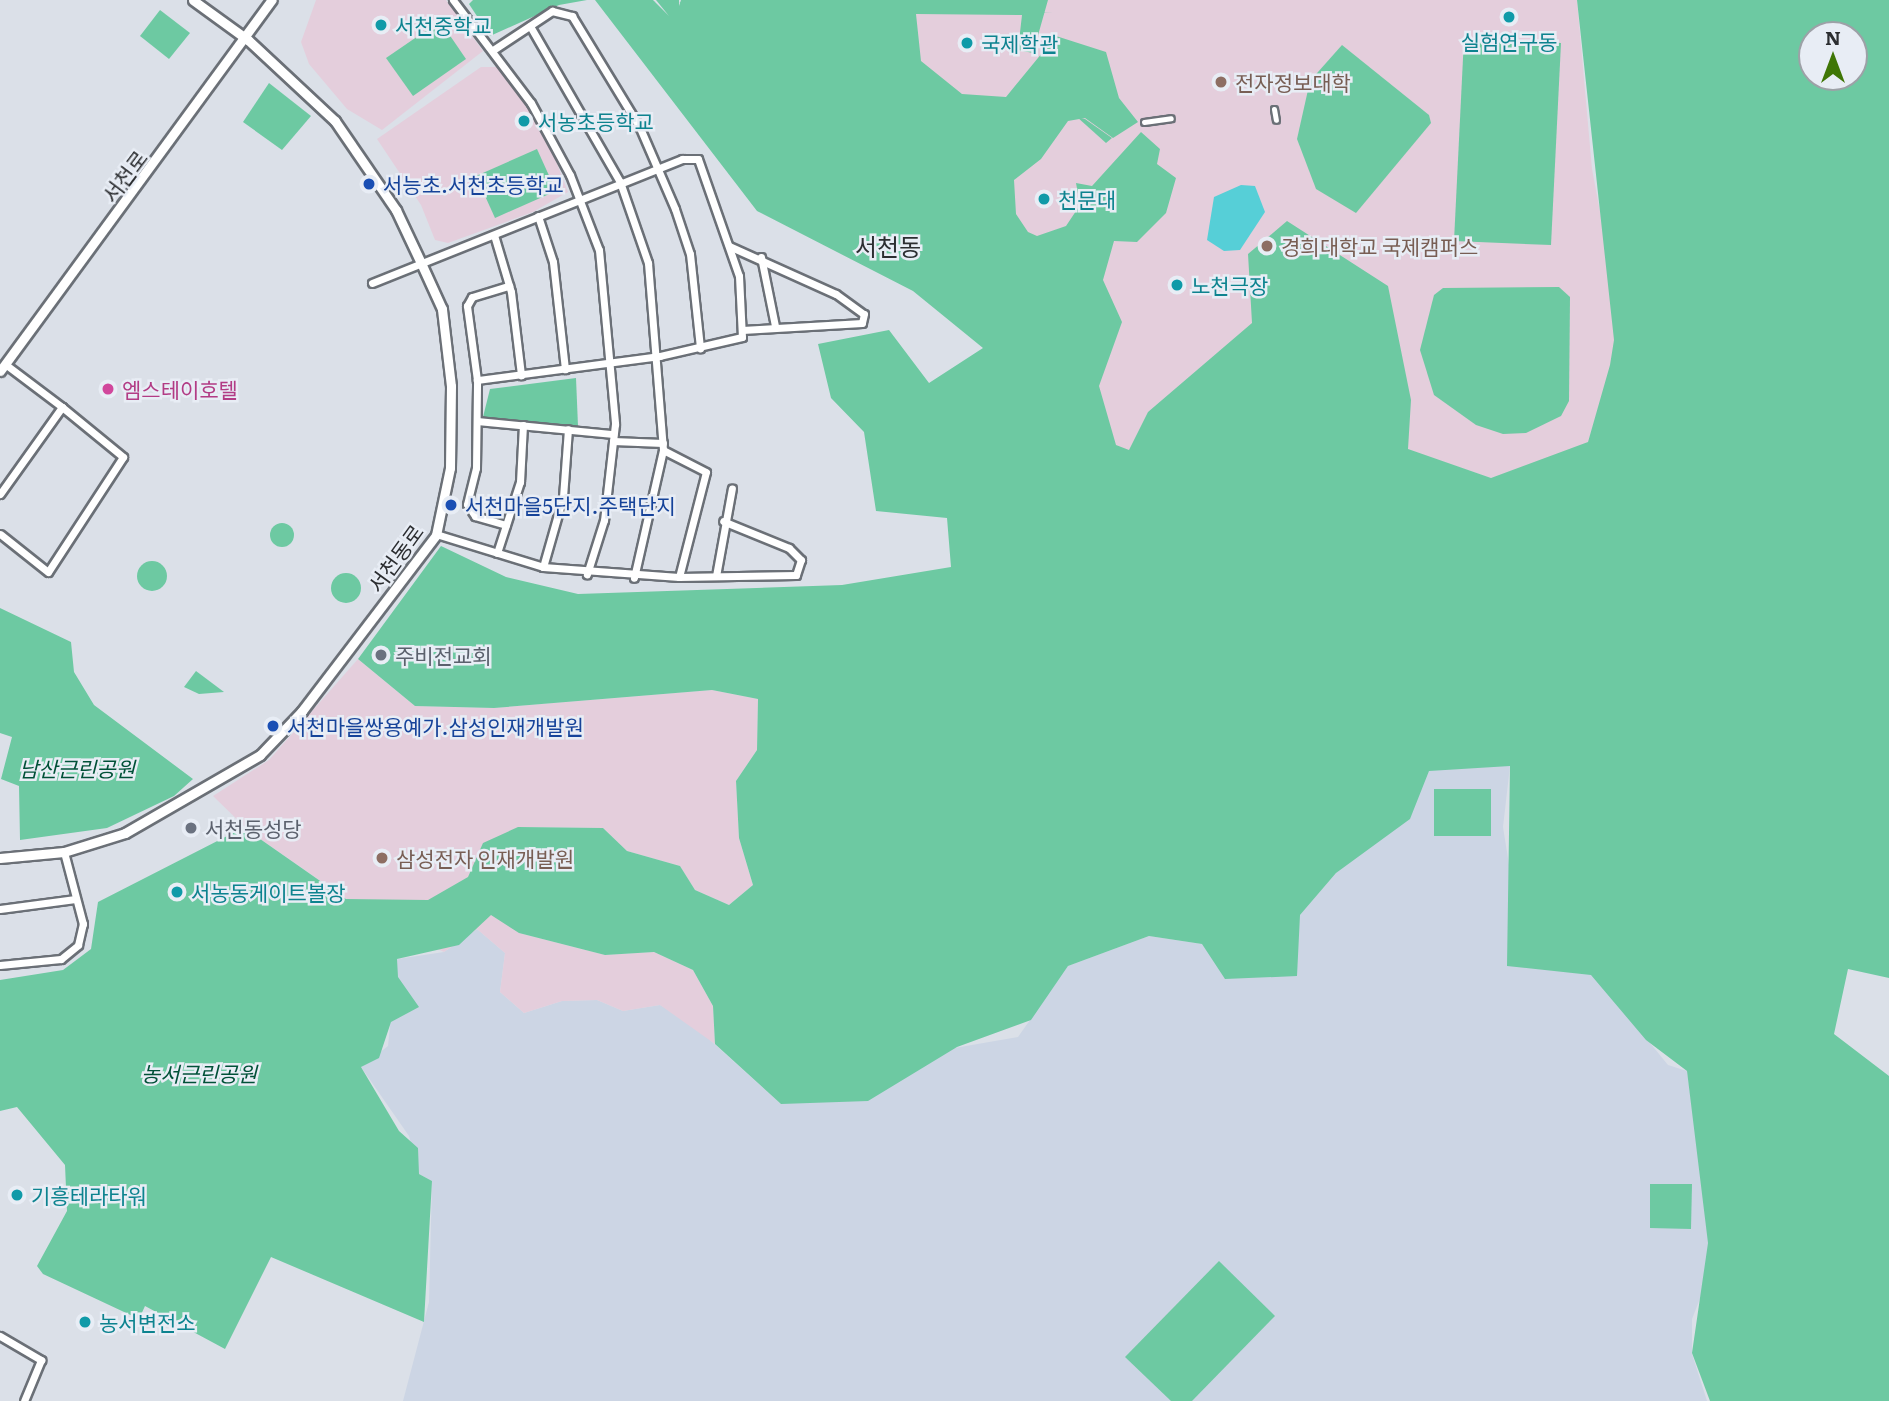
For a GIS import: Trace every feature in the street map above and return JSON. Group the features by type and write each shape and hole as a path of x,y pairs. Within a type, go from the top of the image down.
{"street":[{"name":"서천동로","path":"0,858 64,852 150,822 260,755 302,711 436,534 450,468 451,376 442,309 396,210 335,121 248,40 193,0"},
{"name":"서천로","path":"3,367 248,40 272,0"},
{"path":"453,0 531,103 579,200 599,250 613,363 613,437 604,520 587,574"},
{"path":"493,50 552,10 572,16 658,168 690,254 700,348"},
{"path":"530,26 620,183 648,262 660,356 663,447 634,578"},
{"path":"1273,109 1276,120"},
{"path":"1144,122 1171,118"},
{"path":"372,283 658,168 698,159 738,276 742,337 660,356 477,380"},
{"path":"538,216 553,262 565,369"},
{"path":"494,235 509,286 521,375"},
{"path":"729,246 761,257 864,314 862,323 741,330"},
{"path":"761,257 775,326"},
{"path":"506,525 475,516 467,504 477,421 477,380 467,306 472,297 509,286"},
{"path":"0,534 48,572 123,457 62,407 3,367"},
{"path":"0,494 62,407"},
{"path":"477,421 568,429 663,447 706,472 679,577"},
{"path":"496,553 520,482 523,425"},
{"path":"543,567 563,497 568,429"},
{"path":"716,576 723,521 732,488"},
{"path":"436,534 543,567 587,574 634,578 796,575 801,560 789,548 723,521"},
{"path":"0,965 71,954 82,935 64,852"},
{"path":"0,909 75,899"},
{"path":"0,1336 41,1360 24,1401"}],"shaded area":[{"path":"316,0 446,0 483,51 382,130 347,109 309,64 301,42"},
{"name":"경희대학교 국제캠퍼스","path":"775,0 1577,0 1592,169 1622,329 1588,442 1579,457 1491,478 1399,447 1139,473 1056,382"},
{"path":"481,67 498,67 508,78 548,140 568,192 533,212 448,243 435,240 421,205 377,139"},
{"name":"삼성전자 인재개발원","path":"358,659 415,706 494,708 712,690 758,699 757,750 736,781 739,838 753,885 729,905 695,890 680,866 627,851 603,828 518,827 519,933 605,955 654,952 693,970 713,1006 715,1044 660,1005 623,1011 597,1000 562,1001 524,1013 500,992 505,953 477,929 444,952 374,918 250,832 213,796 269,760"},
{"path":"1451,761 1510,766 1503,827 1510,871 1668,1065 1687,1071 1714,1263 1692,1319 1692,1354 1707,1401 403,1401 429,1302 432,1181 419,1174 409,1136 361,1067 388,1046 397,959 444,952 477,929 505,953 500,992 524,1013 562,1001 597,1000 623,1011 660,1005 690,1022 781,1104 943,1050 1018,1037 1068,966 1149,936 1202,944 1300,915 1420,775"}],"green space":[{"path":"473,0 587,0 559,5 490,36 469,4"},
{"name":"농서근린공원","path":"595,0 653,0 669,16 656,0 679,0 679,6 681,0 1048,0 1033,53 1018,50 1022,15 916,14 921,61 962,94 1006,97 1056,36 1106,52 1119,98 1138,122 1113,138 1085,118 1068,121 1041,159 1014,180 1016,214 1028,232 1037,236 1066,226 1080,205 1076,183 1092,186 1141,132 1160,149 1157,164 1176,178 1166,213 1137,242 1114,241 1103,280 1122,322 1099,386 1116,445 1129,450 1148,412 1252,323 1248,254 1287,221 1388,286 1411,400 1408,449 1491,478 1588,442 1610,365 1614,340 1577,0 1889,0 1889,978 1848,969 1834,1034 1889,1076 1889,1401 1710,1401 1692,1353 1708,1243 1687,1071 1646,1040 1591,975 1507,966 1510,766 1429,771 1410,819 1336,873 1300,915 1297,976 1225,979 1202,944 1149,936 1068,966 1031,1020 957,1047 868,1101 781,1104 715,1044 713,1006 693,970 654,952 605,955 519,933 491,915 459,945 397,959 398,977 419,1007 391,1022 379,1058 361,1067 399,1131 418,1148 419,1174 432,1181 424,1322 271,1257 225,1349 145,1306 139,1319 43,1274 37,1266 67,1211 65,1165 17,1107 0,1111 0,980 63,970 91,949 98,902 233,833 250,832 346,899 428,900 468,877 483,843 518,827 603,828 627,851 680,866 695,890 729,905 753,885 739,838 736,781 757,750 758,699 712,690 494,708 415,706 358,659 441,546 506,577 578,594 842,585 951,567 947,518 876,511 864,432 831,398 818,344 889,330 929,383 983,348 913,291 757,211"},
{"path":"160,10 190,33 169,59 140,36"},
{"path":"440,21 466,59 413,96 386,58"},
{"path":"1464,38 1561,43 1551,245 1454,241"},
{"path":"1342,45 1429,115 1431,123 1356,213 1316,189 1297,139 1310,81"},
{"path":"269,83 311,116 282,150 243,122"},
{"path":"1077,117 1085,119 1112,138 1106,143"},
{"path":"537,149 556,191 495,218 476,176"},
{"path":"1559,287 1570,297 1569,401 1561,416 1526,433 1503,434 1476,425 1434,395 1420,350 1434,295 1443,288"},
{"path":"576,378 578,426 483,417 490,389"},
{"path":"282,523 290,527 294,535 290,543 282,547 274,543 270,535 274,527"},
{"path":"152,561 163,565 167,576 163,587 152,591 141,587 137,576 141,565"},
{"path":"346,573 356,578 361,588 356,598 346,603 336,598 331,588 336,578"},
{"name":"남산근린공원","path":"0,608 71,642 74,672 94,705 193,779 174,796 107,828 20,840 19,786 1,779 12,737 0,733"},
{"path":"196,671 224,692 199,694 184,687"},
{"path":"1434,789 1491,789 1491,836 1434,836"},
{"path":"1650,1184 1692,1184 1691,1229 1650,1228"},
{"path":"1219,1261 1275,1316 1192,1401 1171,1401 1125,1357"}],"water":[{"path":"1241,185 1255,186 1265,212 1240,250 1224,251 1207,240 1214,197"}],"place":[{"name":"실험연구동","path":"1509,17"},
{"name":"서천중학교","path":"381,25"},
{"name":"국제학관","path":"967,43"},
{"name":"전자정보대학","path":"1221,82"},
{"name":"서농초등학교","path":"524,121"},
{"name":"서능초.서천초등학교","path":"369,184"},
{"name":"천문대","path":"1044,199"},
{"name":"경희대학교 국제캠퍼스","path":"1267,246"},
{"name":"노천극장","path":"1177,285"},
{"name":"엠스테이호텔","path":"108,389"},
{"name":"서천마을5단지.주택단지","path":"451,505"},
{"name":"주비전교회","path":"381,655"},
{"name":"서천마을쌍용예가.삼성인재개발원","path":"273,726"},
{"name":"서천동성당","path":"191,828"},
{"name":"삼성전자 인재개발원","path":"382,858"},
{"name":"서농동게이트볼장","path":"177,892"},
{"name":"기흥테라타워","path":"17,1195"},
{"name":"농서변전소","path":"85,1322"}],"district":[{"name":"서천동","path":"888,246"}]}
